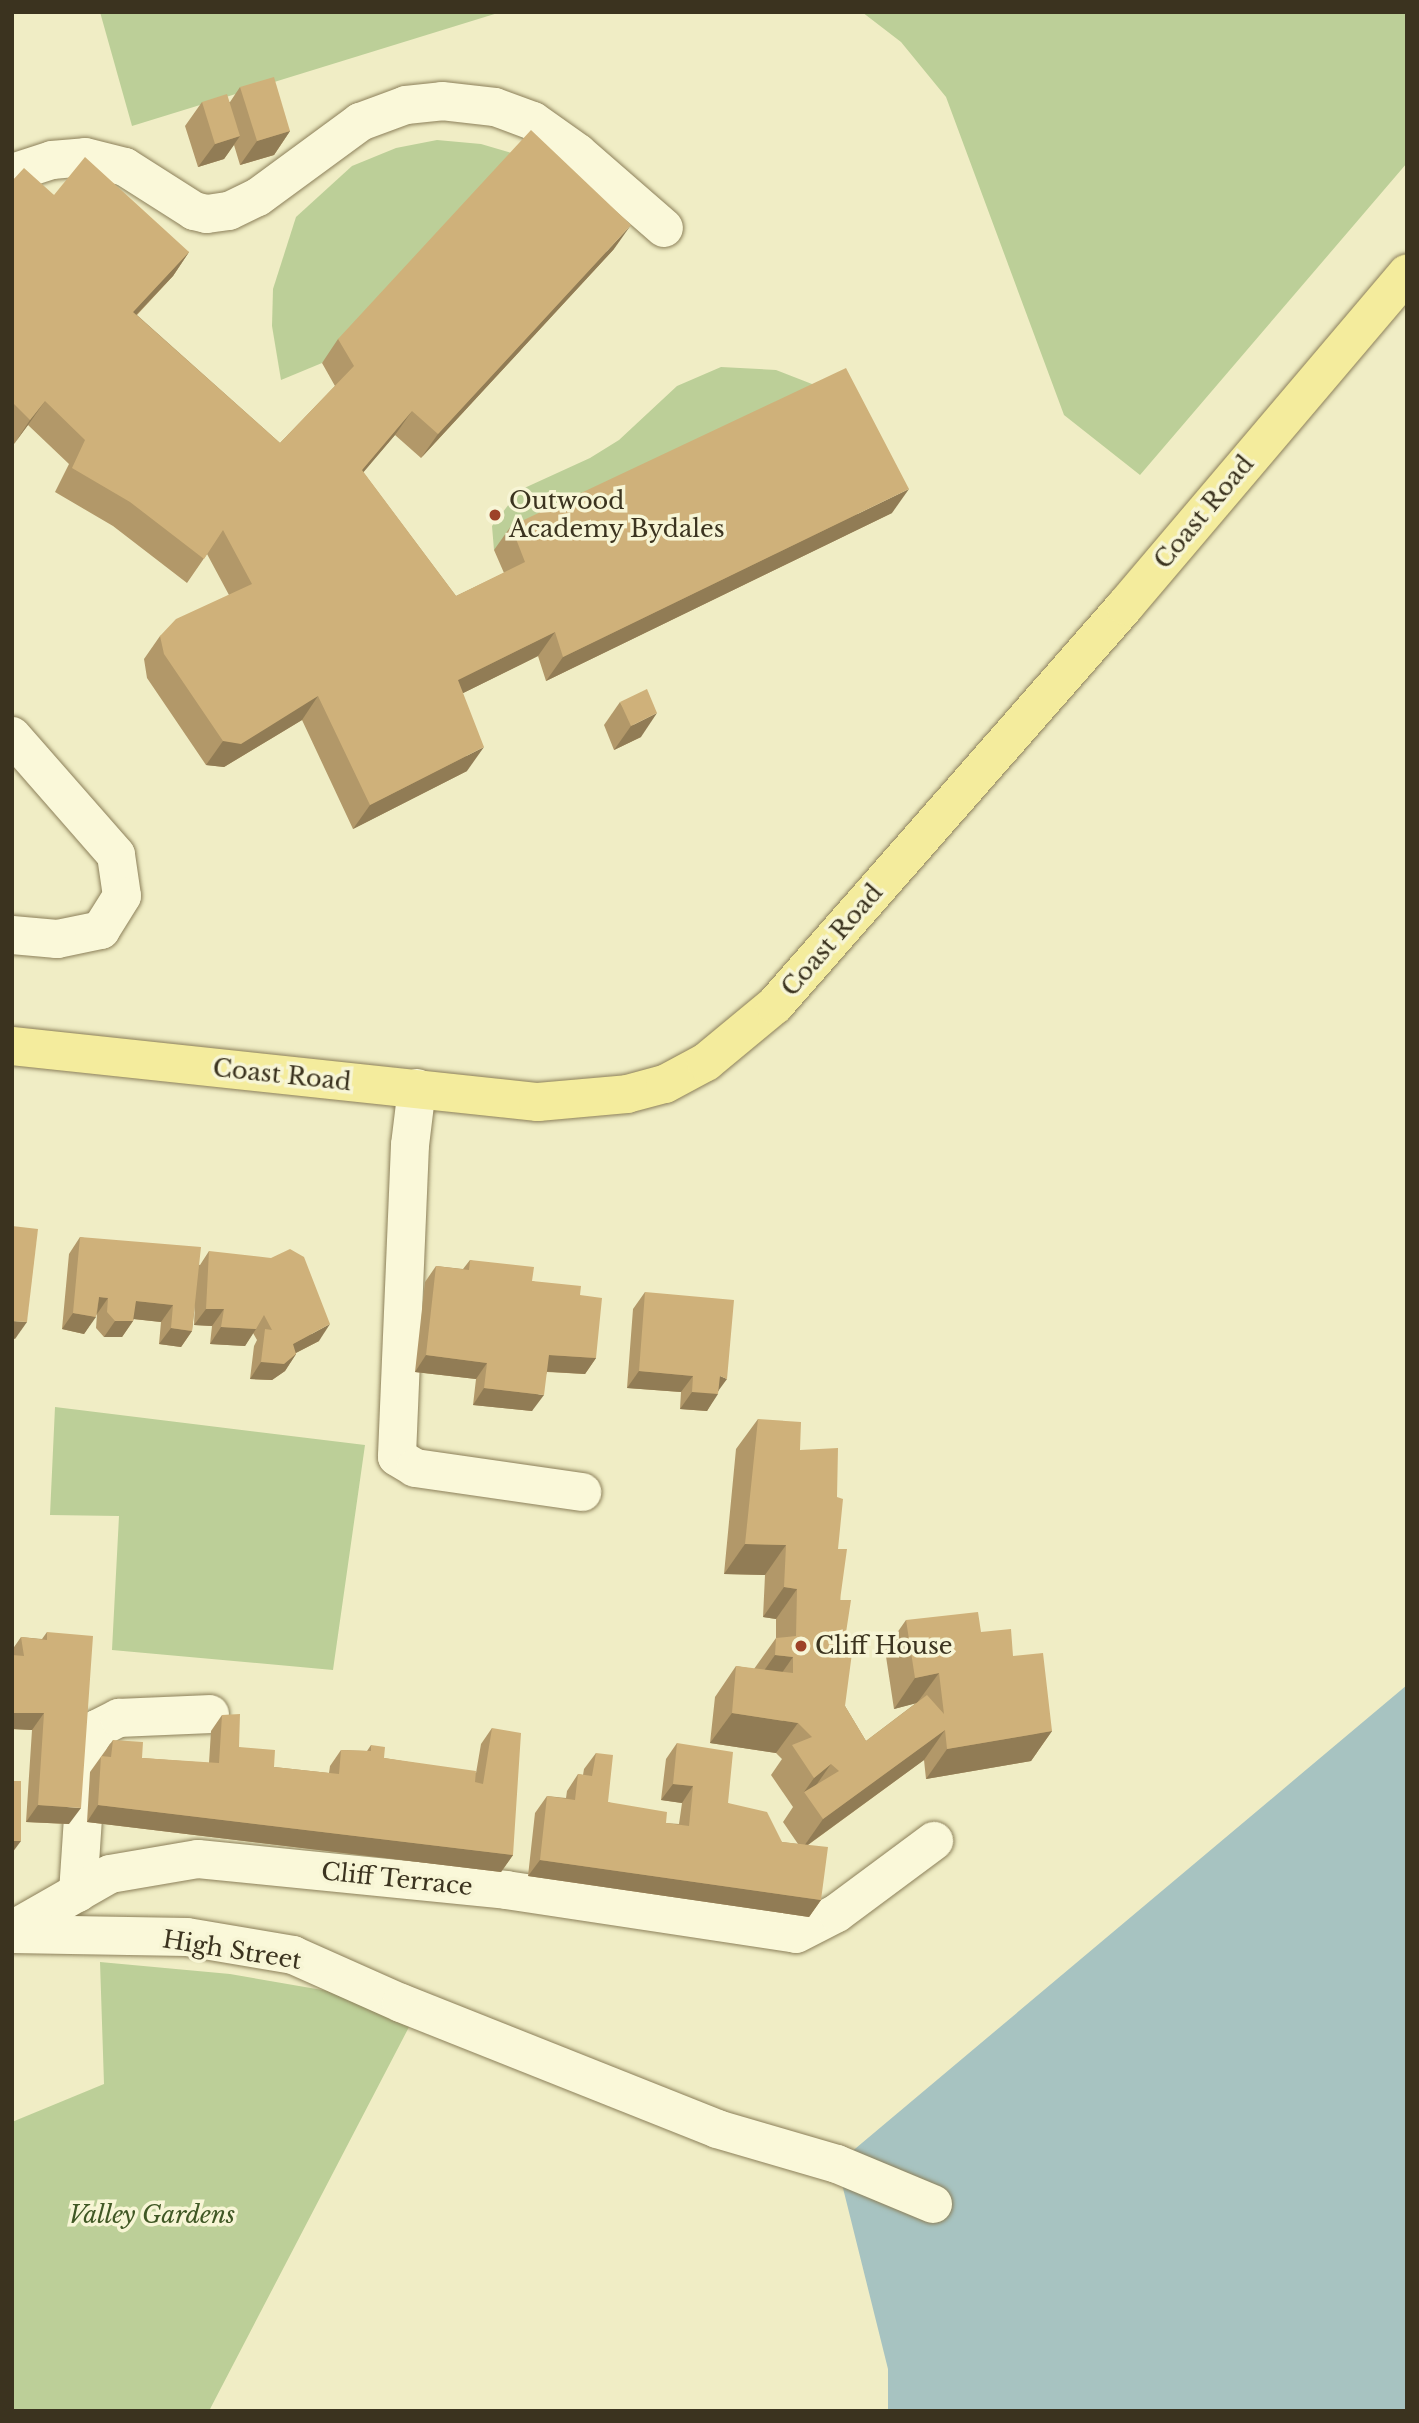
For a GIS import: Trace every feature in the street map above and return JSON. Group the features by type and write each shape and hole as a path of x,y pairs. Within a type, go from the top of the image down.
{"main road":[{"name":"Coast Road","path":"12,1046 538,1102 627,1094 665,1083 706,1062 765,1014 1125,606 1407,273"}],"street":[{"path":"12,173 52,160 85,157 125,167 194,211 229,211 258,197 360,122 406,105 442,101 495,107 533,121 578,153 664,228"},
{"path":"12,736 116,855 122,896 101,930 57,939 12,935"},
{"path":"417,1088 410,1145 397,1457 415,1468 582,1492"},
{"path":"78,1893 88,1743 97,1729 119,1718 210,1714"},
{"name":"Cliff Terrace","path":"12,1932 110,1874 198,1859 506,1890 796,1934 837,1913 934,1842"},
{"name":"High Street","path":"12,1932 187,1937 293,1955 401,2003 718,2129 837,2164 933,2204"}],"green space":[{"path":"100,12 501,12 132,126"},
{"path":"862,12 1407,12 1407,163 1140,475 1064,415 946,97 901,42"},
{"path":"437,140 481,144 515,154 322,363 281,380 272,326 273,289 296,217 352,166 396,148"},
{"path":"721,367 776,370 830,391 494,550 492,526 520,490 590,458 619,440 677,386"},
{"path":"55,1407 365,1445 333,1670 112,1650 119,1516 50,1515"},
{"name":"Valley Gardens","path":"100,1962 230,1974 328,1991 409,2027 209,2411 12,2411 12,2122 104,2084"}],"water":[{"path":"1407,1685 1407,2411 888,2411 888,2369 837,2164"}],"building":[{"path":"274,77 290,131 257,141 240,87"},
{"path":"227,94 240,136 215,144 202,102"},
{"path":"531,130 631,225 438,434 412,411 362,470 456,596 525,562 511,526 846,368 909,489 563,657 555,632 458,680 484,747 370,805 318,696 241,744 223,741 164,654 160,636 176,619 252,584 223,530 204,559 130,502 72,468 85,440 45,401 30,420 12,402 12,181 24,168 54,195 85,157 189,252 133,312 280,443 354,366 338,339"},
{"path":"647,689 657,713 631,726 620,702"},
{"path":"12,1226 38,1229 27,1322 12,1321"},
{"path":"80,1237 201,1247 192,1331 171,1328 173,1305 136,1301 133,1321 115,1321 107,1312 108,1298 99,1297 96,1317 73,1313"},
{"path":"290,1249 304,1257 330,1324 293,1344 296,1354 284,1364 261,1362 265,1329 272,1330 264,1315 256,1329 221,1327 224,1309 206,1309 209,1251 271,1258"},
{"path":"470,1260 534,1267 532,1281 581,1286 580,1295 602,1298 596,1358 549,1355 544,1395 484,1388 487,1363 426,1355 436,1266 469,1270"},
{"path":"645,1292 734,1300 727,1379 720,1376 718,1394 692,1392 693,1376 639,1371"},
{"path":"758,1419 801,1422 800,1450 838,1448 837,1497 843,1499 838,1549 847,1549 840,1600 851,1600 843,1652 852,1653 845,1706 866,1741 927,1695 944,1714 939,1673 915,1678 906,1620 978,1612 981,1632 1011,1629 1013,1656 1043,1653 1052,1731 947,1749 945,1730 823,1819 804,1792 839,1771 831,1764 814,1778 792,1745 812,1737 798,1723 732,1713 736,1666 793,1673 793,1657 775,1655 776,1638 796,1636 797,1589 784,1587 786,1545 745,1544"},
{"path":"47,1632 93,1636 81,1808 38,1805 44,1713 12,1713 12,1655 24,1656 21,1637 47,1640"},
{"path":"240,1714 239,1747 275,1750 274,1767 339,1774 341,1750 371,1751 371,1745 385,1747 384,1758 476,1771 475,1782 483,1784 492,1728 521,1733 513,1855 98,1805 101,1756 111,1757 113,1740 143,1742 142,1758 219,1763 222,1715"},
{"path":"677,1743 733,1752 728,1803 767,1812 782,1842 828,1847 821,1900 540,1860 547,1796 575,1800 578,1774 592,1776 596,1753 613,1755 608,1802 667,1812 666,1823 689,1826 693,1786 673,1784"},
{"path":"12,1781 21,1781 21,1841 12,1841"}],"place":[{"name":"Outwood Academy Bydales","path":"495,515"},
{"name":"Cliff House","path":"801,1646"}]}
